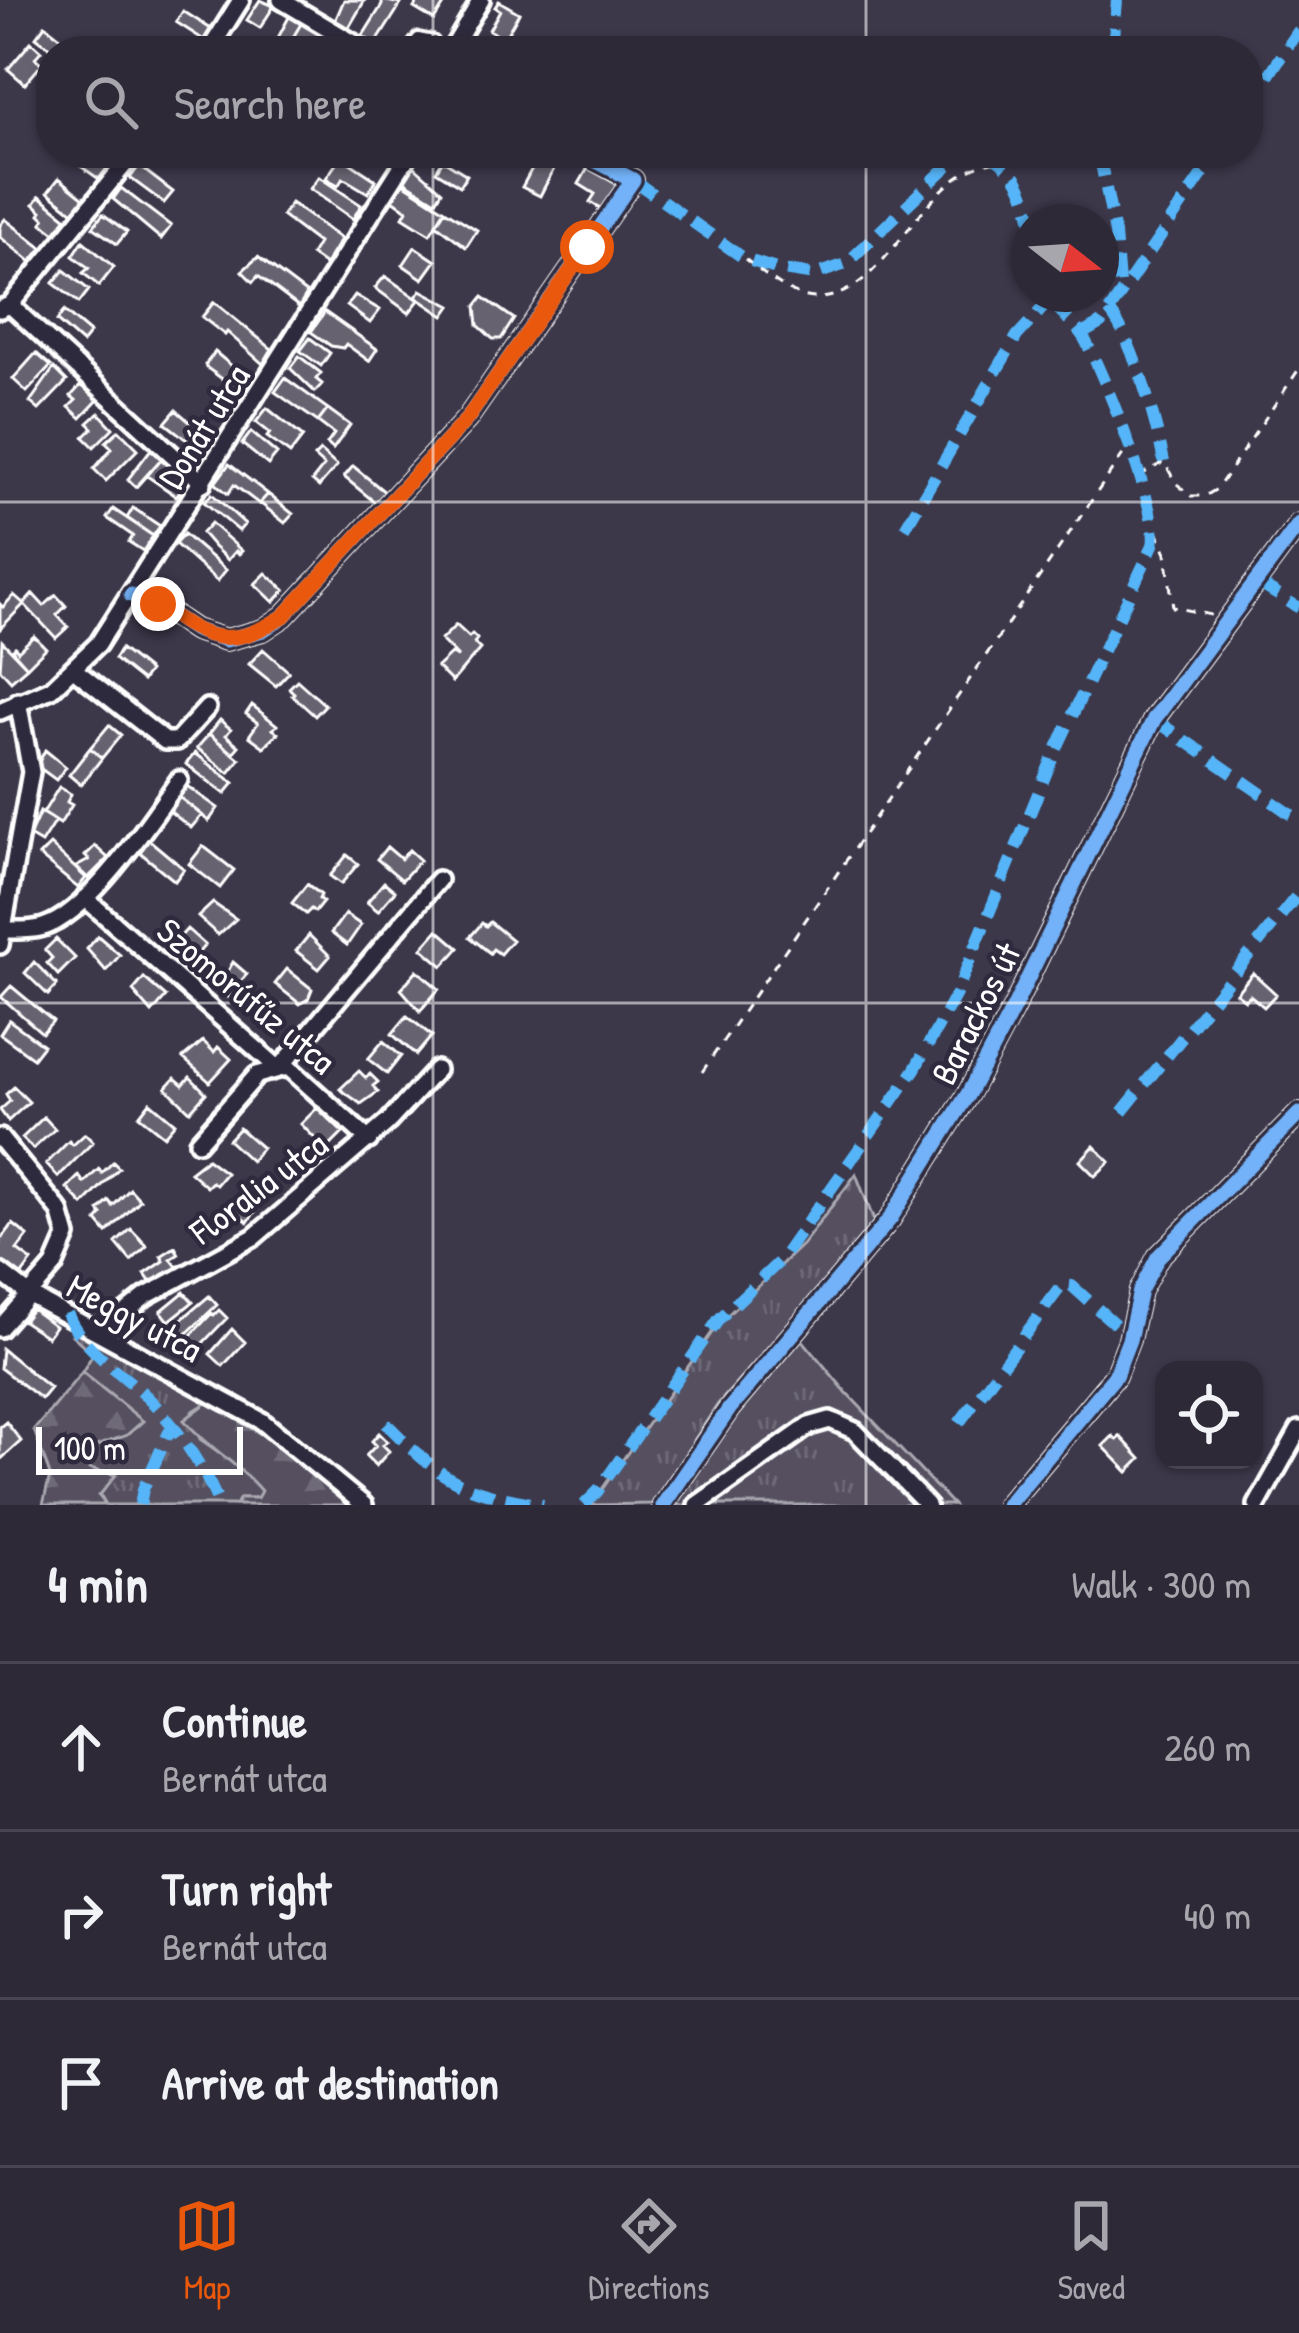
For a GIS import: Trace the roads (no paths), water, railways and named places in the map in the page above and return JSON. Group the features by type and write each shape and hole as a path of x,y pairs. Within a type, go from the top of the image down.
{"street":[{"path":"218,36 241,0"},
{"path":"281,0 342,36"},
{"path":"460,36 481,0"},
{"path":"121,168 5,307 203,483"},
{"name":"Donát utca","path":"0,711 9,701 51,688 74,670 131,595 401,168"},
{"path":"131,595 158,604 195,630 226,640 263,630 284,616 467,419 633,180 610,168"},
{"name":"Barackos út","path":"663,1505 730,1408 890,1219 1004,1026 1154,719 1299,524"},
{"path":"74,670 165,741 177,741 207,708"},
{"path":"9,701 31,772 2,937 46,927 86,898 179,780"},
{"path":"198,1142 257,1075 279,1069 438,880"},
{"name":"Szomorúfűz utca","path":"86,898 279,1069 288,1067 369,1140"},
{"name":"Floralia utca","path":"102,1331 146,1296 254,1238 369,1140 436,1070"},
{"path":"1007,1505 1115,1376 1146,1274 1158,1257 1299,1114"},
{"name":"Meggy utca","path":"0,1138 60,1211 68,1236 31,1296 262,1421 364,1505"},
{"path":"0,1272 31,1296 0,1328"},
{"path":"697,1505 809,1426 830,1420 855,1431 927,1505"},
{"path":"1257,1505 1298,1431"}]}
